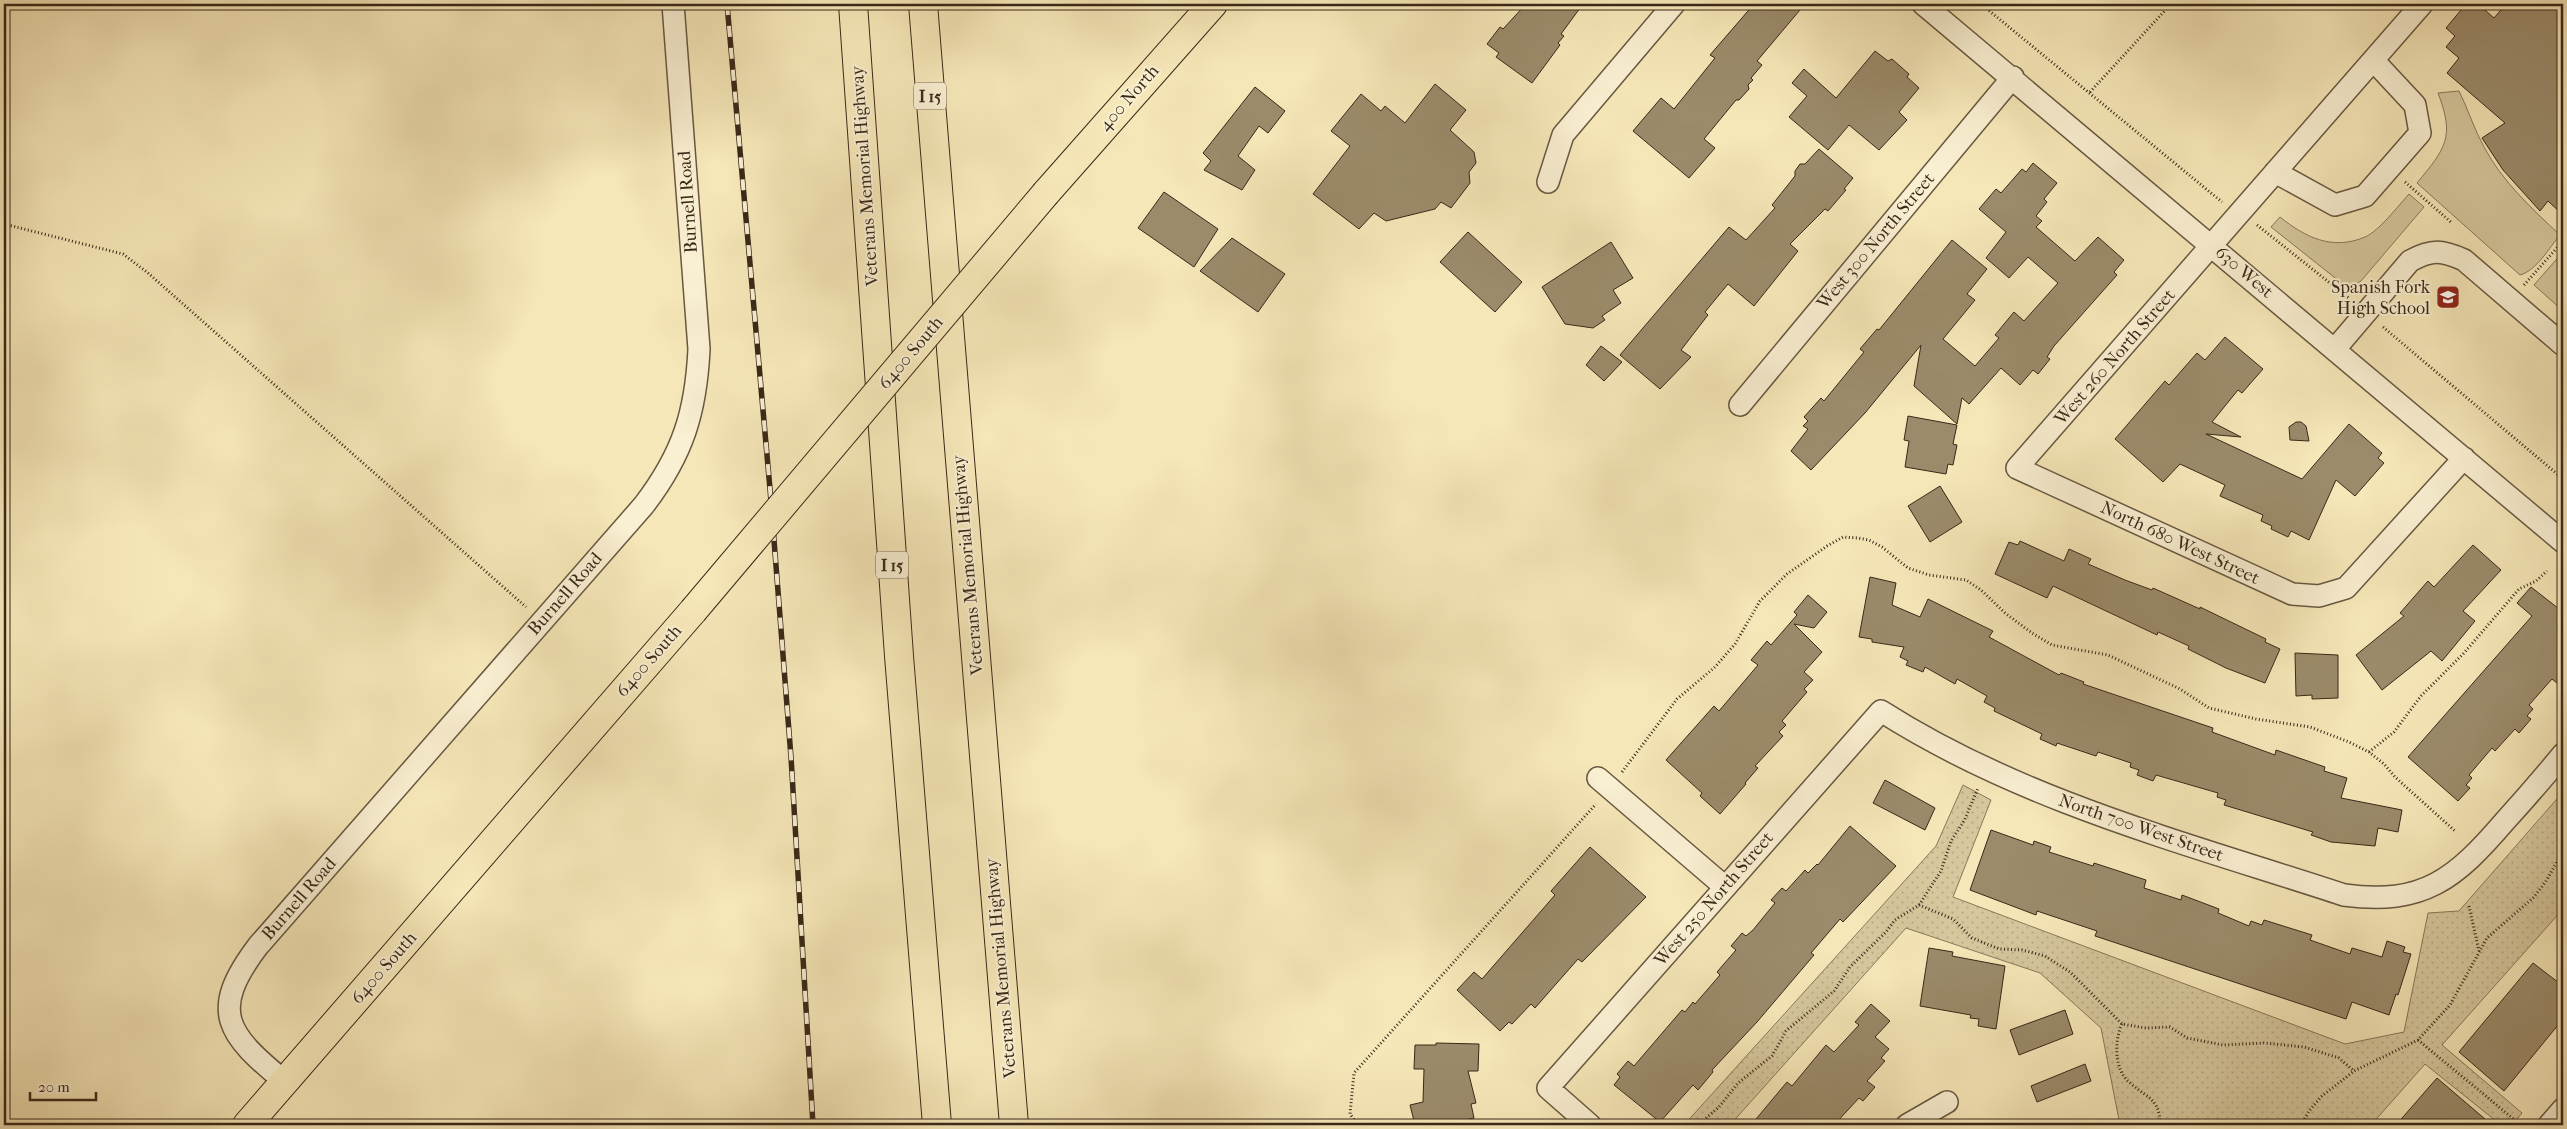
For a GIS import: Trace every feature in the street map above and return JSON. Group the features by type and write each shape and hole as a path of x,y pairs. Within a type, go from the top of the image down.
{"main road":[{"name":"Veterans Memorial Highway","path":"853,4 899,656 937,1125"},
{"name":"Veterans Memorial Highway","path":"923,4 1014,1125"},
{"name":"400 North","path":"1046,193 1213,4"},
{"name":"6400 South","path":"247,1125 693,611 1046,193"}],"street":[{"name":"Burnell Road","path":"285,1082 256,1058 235,1032 230,1014 229,998 233,982 242,967 660,483 674,460 693,403 698,380 699,349 673,4"},
{"path":"1548,182 1563,135 1674,4"},
{"name":"630 West","path":"1923,4 2563,542"},
{"name":"West 260 North Street","path":"2017,468 2213,246 2419,5"},
{"path":"2275,172 2335,205 2364,196 2420,133 2415,105 2373,60"},
{"name":"West 300 North Street","path":"1740,405 2012,77"},
{"path":"2335,349 2410,261 2427,252 2448,252 2464,260 2563,345"},
{"name":"North 680 West Street","path":"2017,468 2292,594 2319,596 2346,588 2464,458"},
{"name":"North 700 West Street","path":"1881,711 1919,735 1987,770 2059,801 2344,895 2380,898 2415,892 2450,877 2464,866 2563,754"},
{"name":"West 250 North Street","path":"1590,1125 1548,1088 1881,711"},
{"path":"1604,783 1725,887"},
{"path":"1907,1125 1947,1102"},
{"path":"2549,1125 2563,1109"}],"path":[{"path":"1981,4 2224,203"},
{"path":"2090,92 2172,4"},
{"path":"2404,181 2452,223"},
{"path":"4,224 123,254 155,279 542,621"},
{"path":"2263,229 2353,301"},
{"path":"2523,285 2563,241"},
{"path":"2382,326 2563,479"},
{"path":"1358,1125 1350,1114 1354,1073 1677,699 1715,667 1735,644 1760,601 1787,574 1843,537 1868,540 1908,568 1929,575 1949,576 1966,580 1981,590 2032,633 2052,645 2108,655 2180,689 2209,708 2256,719 2310,727 2370,752 2455,831"},
{"path":"2370,752 2394,732 2421,696 2464,653 2520,589 2536,581 2546,571"},
{"path":"1698,1125 1719,1107 1738,1083 1772,1056 1786,1030 1834,991 1850,967 1886,932 1895,920 1919,905 1941,871 1951,841 1964,821 1987,770"},
{"path":"2301,1125 2309,1111 2322,1096 2354,1070 2418,1040 2450,1005 2487,938 2533,898 2545,883 2563,851"},
{"path":"1919,905 1953,919 1972,938 1999,949 2022,950 2045,956 2070,972 2122,1024 2170,1027 2187,1038 2223,1045 2264,1043 2304,1047 2340,1058 2354,1070"},
{"path":"2469,906 2479,951"},
{"path":"2122,1024 2117,1034 2116,1053 2122,1074 2129,1083 2149,1096 2157,1106 2160,1125"},
{"path":"2418,1040 2516,1121"}],"shaded area":[{"path":"2459,91 2480,140 2491,159 2528,205 2560,235 2537,264 2526,273 2520,275 2417,183 2441,151 2445,141 2446,121 2438,93"},
{"path":"2409,194 2424,207 2361,281 2349,289 2271,227 2280,217 2299,231 2320,240 2341,243 2353,241 2365,237 2376,229"},
{"path":"2563,252 2563,311 2534,285"},
{"path":"1963,785 1991,800 1953,897 2345,1044 2404,1032 2428,913 2459,911 2563,792 2563,909 2442,1045 2522,1113 2512,1125 2501,1125 2425,1064 2371,1125 2120,1125 2101,1028 2040,973 1906,928 1730,1125 1684,1125 1936,846"}],"building":[{"path":"1526,4 1583,4 1561,34 1564,36 1558,43 1560,45 1532,83 1496,57 1499,53 1487,44 1500,27 1503,29"},
{"path":"1754,4 1805,4 1757,61 1762,65 1751,78 1753,80 1748,85 1749,89 1739,100 1736,100 1704,139 1715,148 1689,178 1633,131 1661,98 1674,109 1715,58 1710,55"},
{"path":"2466,4 2478,4 2494,18 2506,4 2563,4 2563,215 2548,201 2540,211 2503,170 2482,138 2505,123 2447,73 2459,58 2446,47 2455,36 2446,28"},
{"path":"1875,51 1888,61 1892,59 1909,74 1907,77 1919,88 1899,112 1907,120 1879,150 1849,125 1828,150 1789,117 1807,96 1792,83 1804,69 1836,98"},
{"path":"1435,84 1466,110 1450,130 1474,152 1476,163 1469,172 1470,183 1451,208 1441,202 1435,209 1386,221 1374,213 1359,229 1313,194 1350,146 1331,131 1361,94 1381,111 1385,106 1405,123"},
{"path":"1255,87 1285,111 1268,133 1259,126 1238,156 1255,170 1242,190 1204,170 1211,161 1203,153"},
{"path":"1819,149 1853,178 1844,189 1846,190 1828,211 1825,209 1790,244 1798,251 1754,306 1728,284 1705,312 1708,315 1681,350 1691,357 1660,389 1620,355 1729,227 1746,240 1775,208 1772,205 1795,176 1795,171 1800,164 1805,164"},
{"path":"2033,163 2057,183 2044,199 2047,202 2036,216 2042,221 2036,227 2075,261 2098,237 2124,260 2114,272 2117,275 2054,346 2047,357 2050,359 2038,374 2033,370 2020,385 2001,368 1969,404 1962,398 1957,424 1914,386 1921,345 1865,413 1811,470 1791,451 1808,429 1803,426 1808,421 1804,417 1821,398 1824,401 1864,352 1860,349 1877,329 1879,330 1952,240 1987,269 1967,294 1975,300 1943,339 1975,366 1999,338 1995,335 2014,312 2024,321 2058,283 2028,257 2009,278 1986,258 2006,232 1979,209 1996,189 2001,193 2022,169 2026,172"},
{"path":"1164,192 1218,229 1194,267 1138,228"},
{"path":"1468,232 1522,282 1495,312 1440,262"},
{"path":"1232,238 1285,274 1258,312 1200,271"},
{"path":"1611,242 1633,278 1613,290 1621,303 1602,316 1605,320 1593,328 1565,324 1542,287"},
{"path":"2225,337 2263,369 2242,393 2238,390 2212,422 2241,437 2206,434 2302,479 2349,424 2382,453 2378,458 2384,463 2355,496 2336,480 2309,540 2291,531 2288,537 2271,529 2272,526 2261,521 2263,515 2220,496 2225,485 2180,464 2163,482 2115,439 2165,381 2169,385 2197,353 2205,360"},
{"path":"1601,346 1622,362 1604,381 1586,365"},
{"path":"1908,416 1957,425 1953,444 1957,445 1953,465 1948,464 1946,474 1905,467 1909,441 1904,440"},
{"path":"2296,422 2301,422 2306,426 2309,441 2290,440 2289,427"},
{"path":"1940,486 1962,522 1930,542 1908,506"},
{"path":"2020,541 2064,561 2069,549 2091,559 2088,564 2152,590 2153,588 2200,609 2200,607 2266,639 2265,642 2280,649 2265,683 2226,668 2188,649 2189,646 2158,632 2157,635 2053,586 2047,598 1995,574 2009,542 2018,545"},
{"path":"2473,545 2501,570 2463,611 2475,621 2442,661 2431,651 2382,690 2356,655 2404,616 2400,613 2428,581 2434,587"},
{"path":"1870,577 1896,583 1892,605 1920,617 1928,599 1993,631 1989,637 2059,675 2061,673 2084,682 2083,684 2213,728 2212,732 2275,755 2276,750 2325,767 2324,771 2347,778 2341,798 2402,810 2398,832 2378,828 2375,846 2331,842 2311,835 2313,832 2224,805 2226,800 2217,797 2218,793 2156,775 2153,781 2137,775 2139,770 2130,767 2131,763 2098,752 2096,756 2057,743 2056,746 2040,739 2042,734 1994,711 1995,708 1984,702 1987,696 1957,679 1955,684 1925,667 1923,672 1906,665 1908,661 1900,657 1904,647 1872,642 1872,639 1859,637"},
{"path":"2531,587 2563,612 2563,688 2552,679 2529,705 2533,709 2527,716 2531,719 2519,733 2515,729 2495,751 2492,748 2469,775 2472,778 2466,785 2470,788 2458,801 2408,757 2532,616 2517,603"},
{"path":"1808,595 1827,612 1814,628 1794,624 1822,652 1804,672 1813,680 1804,689 1807,692 1782,721 1786,725 1779,732 1783,736 1755,766 1758,768 1720,814 1700,796 1702,793 1666,760 1714,706 1719,711 1758,665 1751,660 1767,641 1771,645 1797,615 1794,612"},
{"path":"2295,653 2338,655 2338,698 2312,699 2312,695 2296,696"},
{"path":"1885,780 1935,808 1925,830 1873,803"},
{"path":"1850,826 1896,866 1843,922 1840,919 1811,953 1814,955 1757,1022 1712,1070 1713,1072 1698,1090 1693,1085 1660,1122 1614,1085 1620,1077 1617,1074 1628,1061 1634,1066 1682,1010 1685,1012 1693,1002 1695,1004 1720,975 1717,972 1736,950 1731,946 1742,933 1746,936 1753,930 1775,903 1771,900 1782,888 1786,891 1805,870 1808,873 1818,865"},
{"path":"1991,830 2033,845 2034,841 2051,847 2049,852 2093,866 2094,863 2146,880 2144,888 2181,900 2182,895 2219,909 2218,913 2249,926 2251,921 2262,925 2264,920 2312,935 2310,940 2350,954 2352,948 2382,957 2387,941 2405,947 2403,952 2411,954 2398,995 2396,994 2389,1015 2352,1002 2346,1019 2095,936 2097,931 2037,911 2036,915 1970,890"},
{"path":"1590,847 1646,897 1582,962 1578,959 1535,1008 1531,1004 1512,1024 1509,1022 1500,1031 1457,990 1474,972 1482,979 1555,895 1551,891"},
{"path":"1929,948 1953,952 1952,956 2005,966 1996,1029 1978,1026 1979,1019 1970,1018 1971,1015 1920,1006"},
{"path":"2533,963 2563,986 2563,1019 2504,1091 2459,1052"},
{"path":"1871,1004 1890,1021 1875,1037 1889,1049 1881,1058 1885,1061 1867,1081 1875,1087 1863,1101 1859,1098 1834,1125 1751,1125 1787,1082 1792,1086 1826,1045 1834,1052 1859,1025 1855,1022"},
{"path":"2065,1010 2073,1034 2019,1055 2010,1030"},
{"path":"1436,1043 1479,1044 1478,1071 1468,1071 1476,1103 1471,1104 1474,1118 1441,1125 1415,1125 1410,1105 1423,1102 1424,1069 1414,1069 1415,1045 1436,1045"},
{"path":"2085,1064 2091,1081 2037,1102 2031,1086"},
{"path":"2437,1078 2492,1125 2396,1125"}],"railway":[{"path":"727,4 770,489 791,757 813,1125"}],"place":[{"name":"Spanish Fork High School","path":"2448,297"}]}
